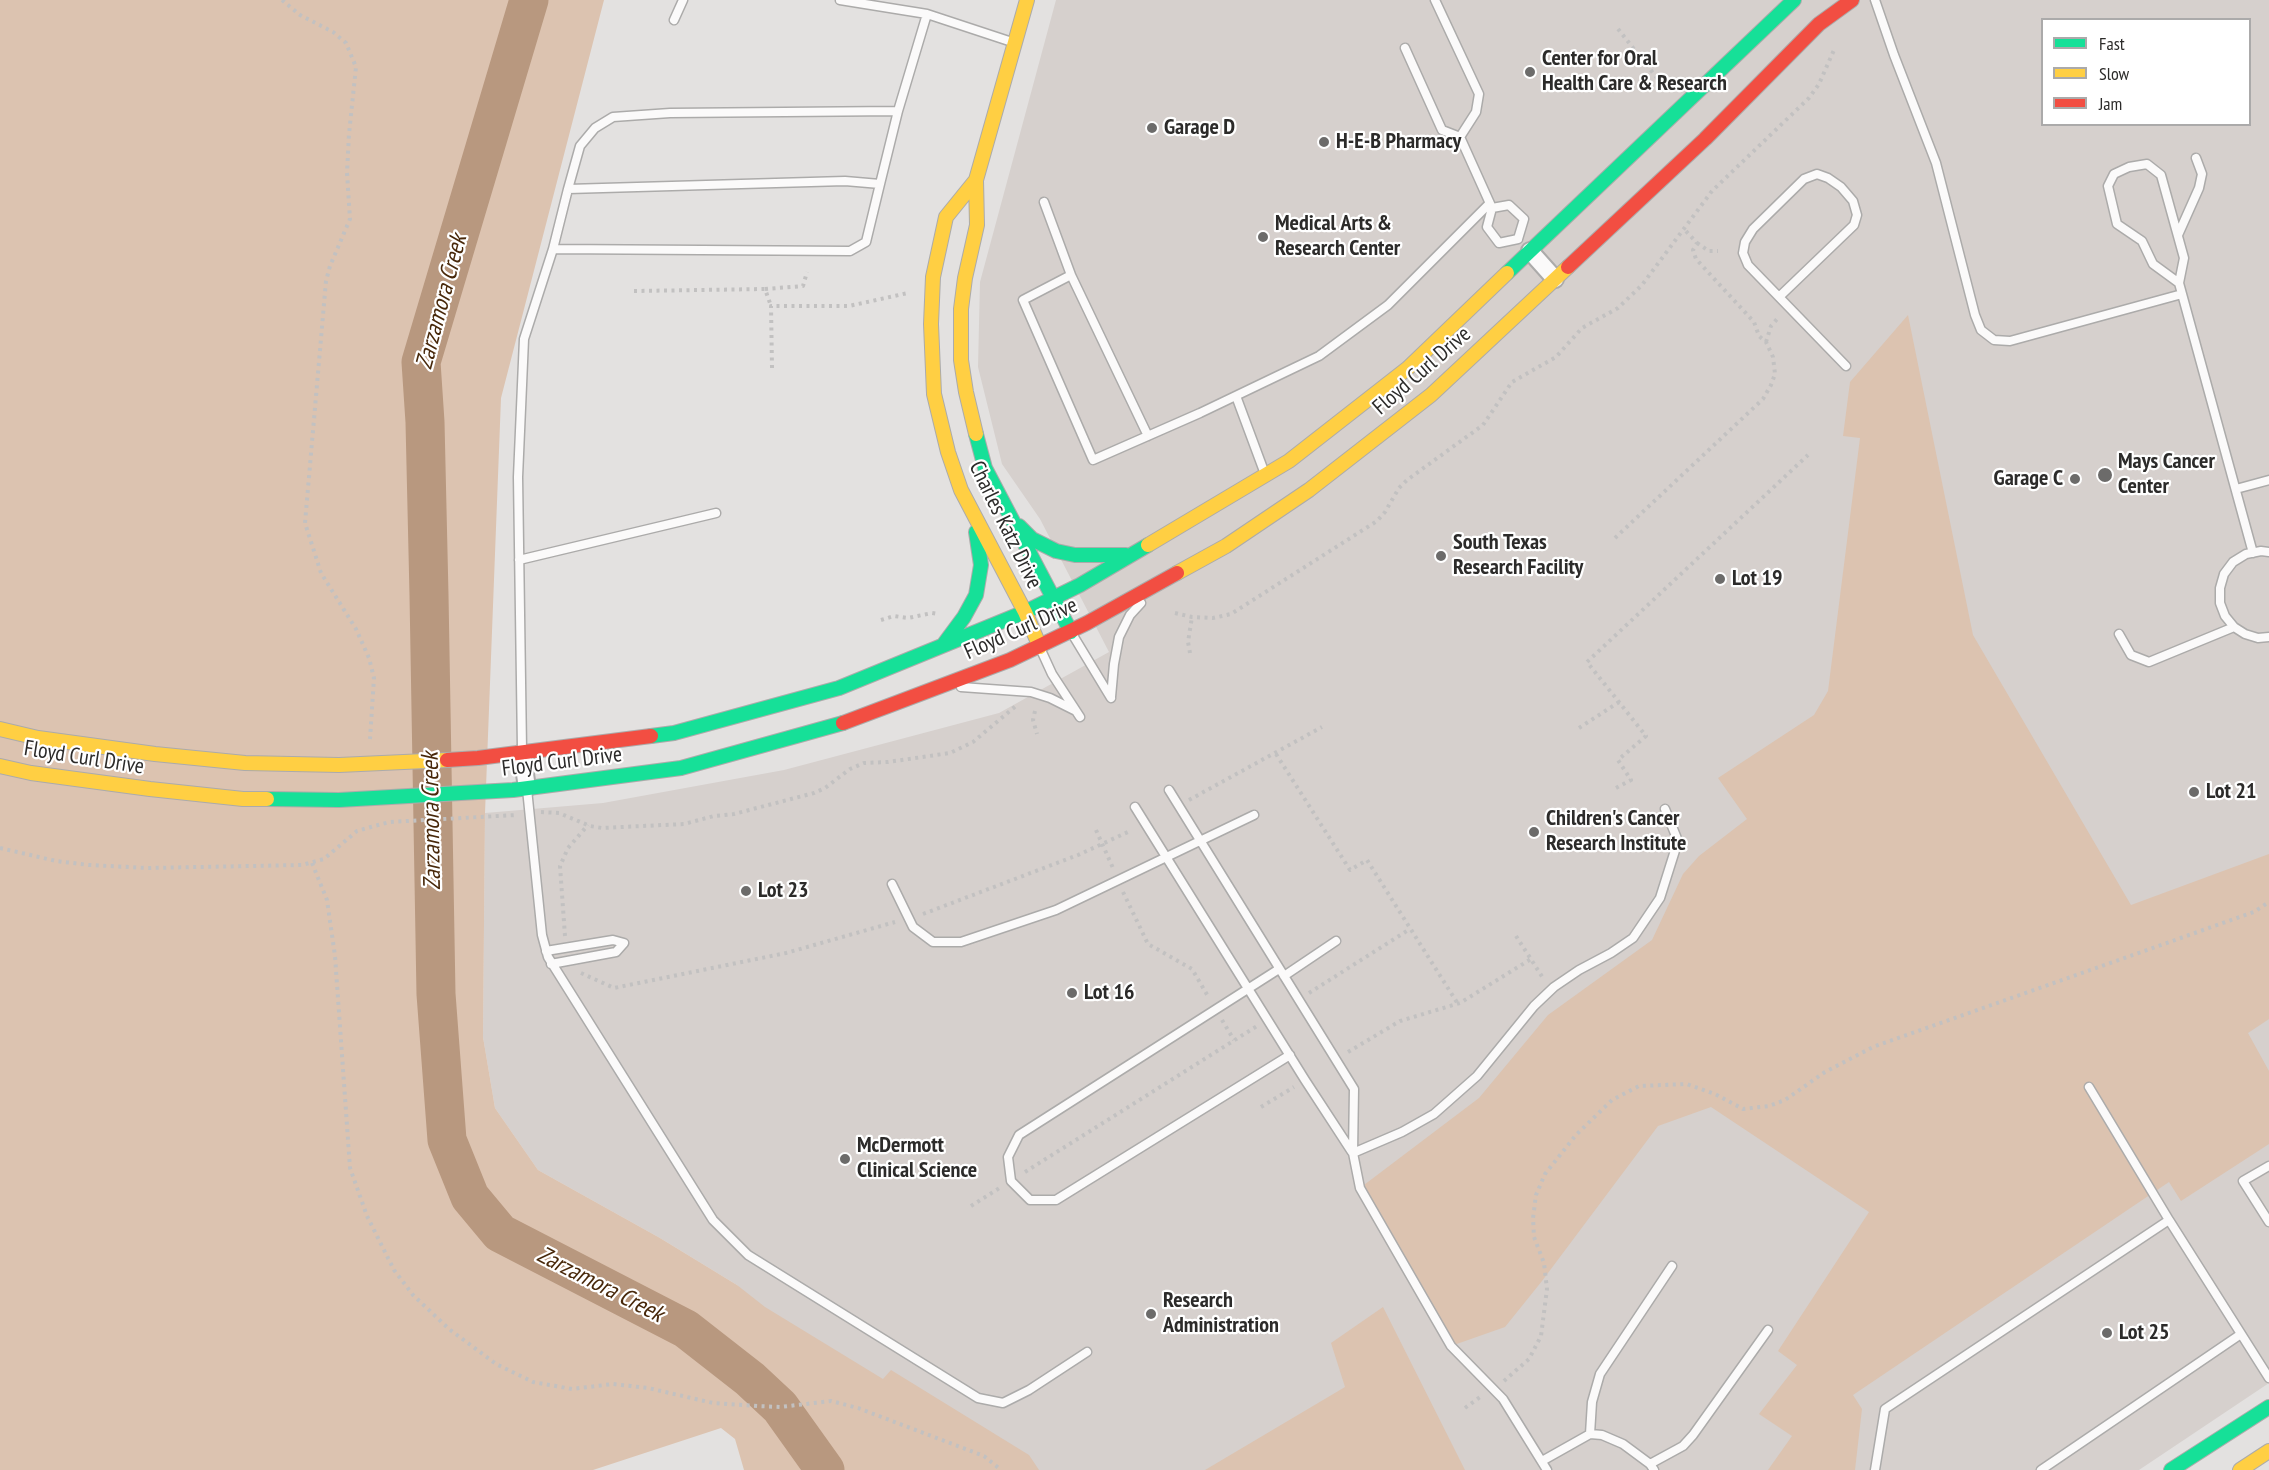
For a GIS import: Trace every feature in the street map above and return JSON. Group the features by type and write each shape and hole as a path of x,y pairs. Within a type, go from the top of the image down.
{"street":[{"name":"Charles Katz Drive","path":"1027,0 976,180 977,225 965,278 961,309 961,360 966,392 985,468 1071,632"},
{"name":"Floyd Curl Drive","path":"0,729 49,740 245,763 339,765 478,758 522,753 674,733 839,687 1025,612 1080,585 1289,461 1408,368 1524,245 1794,0"},
{"name":"Floyd Curl Drive","path":"0,766 31,773 118,785 243,799 339,800 527,788 681,768 850,721 1040,647 1226,546 1310,490 1431,395 1705,139 1820,24 1852,0"},
{"name":"Charles Katz Drive","path":"976,180 946,217 933,277 931,324 934,394 948,452 961,490 1025,612 1040,647"},
{"path":"1524,245 1555,279"},
{"path":"944,644 964,617 976,595 981,565 972,512"},
{"path":"1012,520 1032,539 1056,550 1085,555 1129,555"},
{"path":"522,753 527,788"},
{"path":"2171,1470 2269,1407"},
{"path":"2240,1470 2269,1451"}],"lane":[{"path":"674,20 683,0"},
{"path":"840,0 927,14 1015,43"},
{"path":"1435,0 1479,94 1476,112 1460,138"},
{"path":"1875,0 1936,164 1975,315 1982,330 1994,340 2010,341 2182,294"},
{"path":"553,249 850,251 866,242 898,111 927,14"},
{"path":"1071,275 1023,300 1093,460 1319,356 1388,305 1490,206 1509,205 1524,219 1524,245 1499,243 1487,227 1490,206 1460,138 1442,130 1405,48"},
{"path":"522,753 518,477 524,339 553,249 580,146 595,128 613,117 669,113 898,111"},
{"path":"2178,235 2199,188 2202,174 2196,158"},
{"path":"2179,283 2153,264 2142,241 2117,224 2108,186 2114,174 2129,167 2147,164 2161,175 2184,258 2179,283 2253,553"},
{"path":"1779,297 1854,225 1857,215 1852,201 1840,187 1817,174 1804,179 1753,229 1745,242 1743,253 1748,264 1779,297 1846,366"},
{"path":"568,189 845,181 880,184"},
{"path":"1044,202 1071,275 1148,436"},
{"path":"1236,396 1265,475"},
{"path":"2236,489 2269,480"},
{"path":"519,560 716,513"},
{"path":"2269,552 2246,554 2234,562 2224,574 2220,588 2220,603 2225,616 2234,627 2258,638 2269,637"},
{"path":"1071,632 1112,699 1114,664 1119,637 1130,615 1154,586"},
{"path":"2120,634 2131,655 2149,662 2234,627"},
{"path":"1040,647 1052,674 1080,717"},
{"path":"943,686 1031,692 1050,698 1074,710"},
{"path":"527,788 542,935 551,964 713,1220 748,1255 978,1398 1003,1403 1029,1390 1087,1352"},
{"path":"1169,790 1354,1089 1353,1153 1360,1188 1451,1346 1503,1399 1547,1470"},
{"path":"1135,807 1353,1153"},
{"path":"1353,1153 1402,1132 1434,1114 1477,1076 1534,1006 1554,987 1632,938 1660,898 1678,841 1665,809"},
{"path":"892,884 913,927 933,942 962,942 1056,910 1254,815"},
{"path":"546,951 613,940 624,943 616,952 551,964"},
{"path":"1290,1055 1056,1200 1030,1200 1011,1181 1008,1157 1019,1135 1248,989 1336,941"},
{"path":"2089,1087 2169,1220 2269,1378"},
{"path":"2269,1166 2243,1181 2269,1222"},
{"path":"1875,1470 1885,1409 2169,1220"},
{"path":"1590,1434 1592,1402 1600,1374 1672,1266"},
{"path":"1542,1461 1590,1434 1623,1444 1652,1467 1683,1446 1693,1435 1768,1330"},
{"path":"2041,1470 2241,1334"}],"path":[{"path":"282,0 300,15 333,32 346,43 356,67 349,134 350,219 326,281 305,523 321,573 356,629 369,658 374,678 370,739"},
{"path":"1617,29 1661,83"},
{"path":"1175,613 1213,618 1231,614 1377,521 1407,480 1483,425 1512,382 1556,357 1582,328 1618,308 1651,276 1664,254 1712,191 1809,98 1819,84 1834,50"},
{"path":"1684,229 1697,243 1709,251 1718,251"},
{"path":"1615,538 1763,399 1775,374 1773,357 1766,342 1759,336 1754,322 1696,259 1693,250 1697,243"},
{"path":"634,291 765,289 803,286 807,272"},
{"path":"765,289 771,306 772,368"},
{"path":"771,306 849,306 908,293"},
{"path":"1766,342 1771,326 1778,318"},
{"path":"1616,788 1631,780 1618,760 1646,736 1587,662 1808,456"},
{"path":"881,620 894,616 908,618 932,613 945,615"},
{"path":"1190,652 1188,642 1192,617"},
{"path":"1579,728 1619,702"},
{"path":"0,848 89,866 148,868 312,863 324,859 357,831 390,822 559,813 602,828 684,824 814,793 825,788 850,769 864,763 950,753 963,748 1017,705"},
{"path":"1035,711 1033,720 1037,734"},
{"path":"1189,800 1322,727"},
{"path":"1276,754 1350,870 1366,860 1458,1004"},
{"path":"567,948 560,866 568,848 588,825"},
{"path":"1096,830 1111,865"},
{"path":"571,960 574,970 614,988 786,953 909,918 1043,869 1128,832"},
{"path":"312,863 327,900 336,956 350,1168 367,1216 394,1270 413,1295 449,1329 496,1364 534,1382 572,1389 613,1384 648,1388 713,1403 758,1406 780,1407 831,1401 858,1408 984,1456 1001,1470"},
{"path":"1126,897 1148,944 1192,969 1234,1040"},
{"path":"1465,1408 1516,1372 1529,1359 1541,1336 1547,1289 1544,1263 1534,1237 1533,1218 1536,1195 1545,1174 1576,1135 1612,1100 1639,1086 1687,1084 1715,1094 1743,1109 1769,1106 1785,1100 1825,1072 1873,1047 2254,912 2269,902"},
{"path":"1299,1000 1410,929"},
{"path":"1516,936 1544,980"},
{"path":"1336,1060 1400,1021 1458,1004 1531,959"},
{"path":"971,1206 1267,1019"},
{"path":"1261,1107 1305,1080"}],"shaded area":[{"path":"0,0 604,0 501,398 485,813 483,1037 495,1108 538,1170 660,1238 737,1285 765,1307 883,1379 891,1370 1029,1455 1039,1470 744,1470 735,1439 721,1428 593,1470 0,1470"},
{"path":"1056,0 2269,0 2269,1383 2139,1470 853,1470 737,1285 660,1238 538,1170 495,1108 483,1037 485,813 603,803 784,770 999,713 1109,652 1040,519 1002,464 978,367 980,282"},
{"path":"1908,315 1973,635 2131,905 2269,854 2269,1019 2248,1033 2269,1071 2269,1144 2181,1201 2169,1182 1853,1395 1862,1409 1855,1470 1768,1470 1792,1436 1759,1414 1797,1365 1778,1351 1869,1212 1711,1107 1658,1126 1505,1327 1451,1346 1360,1188 1479,1098 1548,1015 1652,940 1683,874 1699,856 1747,819 1718,778 1814,715 1828,691 1860,438 1843,436 1850,382"},
{"path":"1383,1307 1465,1470 1205,1470 1345,1387 1331,1343"}],"waterway":[{"name":"Zarzamora Creek","path":"529,0 421,362 425,422 436,994 447,1140 470,1197 500,1233 686,1329 750,1379 780,1407 825,1470"}],"traffic: fast":[{"path":"1507,273 1794,0"},
{"path":"976,434 985,468 1071,632"},
{"path":"1019,526 1032,539 1056,551 1075,555 1126,555"},
{"path":"944,644 964,617 976,595 981,565 976,532"},
{"path":"651,736 674,733 839,688 1025,612 1080,585 1148,545"},
{"path":"267,799 339,800 513,790 681,768 843,723"},
{"path":"2171,1470 2269,1407"}],"traffic: slow":[{"path":"976,434 961,360 961,309 965,278 977,225 976,180 1027,0"},
{"path":"976,180 946,217 933,277 931,324 934,394 948,452 961,490 1025,612 1040,647"},
{"path":"1177,573 1226,546 1309,490 1431,395 1568,267"},
{"path":"1148,545 1289,461 1408,368 1507,273"},
{"path":"0,729 38,738 155,754 245,763 339,765 447,760"},
{"path":"0,766 31,773 150,789 243,799 267,799"},
{"path":"2240,1470 2269,1451"}],"traffic: jam":[{"path":"1568,267 1705,139 1819,24 1852,0"},
{"path":"843,723 1010,660 1087,623 1177,573"},
{"path":"447,760 651,736"}],"place":[{"name":"Center for Oral Health Care & Research","path":"1530,72"},
{"name":"Garage D","path":"1152,128"},
{"name":"H-E-B Pharmacy","path":"1324,142"},
{"name":"Medical Arts & Research Center","path":"1263,237"},
{"name":"Mays Cancer Center","path":"2105,475"},
{"name":"Garage C","path":"2075,479"},
{"name":"South Texas Research Facility","path":"1441,556"},
{"name":"Lot 19","path":"1720,579"},
{"name":"Lot 21","path":"2194,792"},
{"name":"Children's Cancer Research Institute","path":"1534,832"},
{"name":"Lot 23","path":"746,891"},
{"name":"Lot 16","path":"1072,993"},
{"name":"McDermott Clinical Science","path":"845,1159"},
{"name":"Research Administration","path":"1151,1314"},
{"name":"Lot 25","path":"2107,1333"}]}
